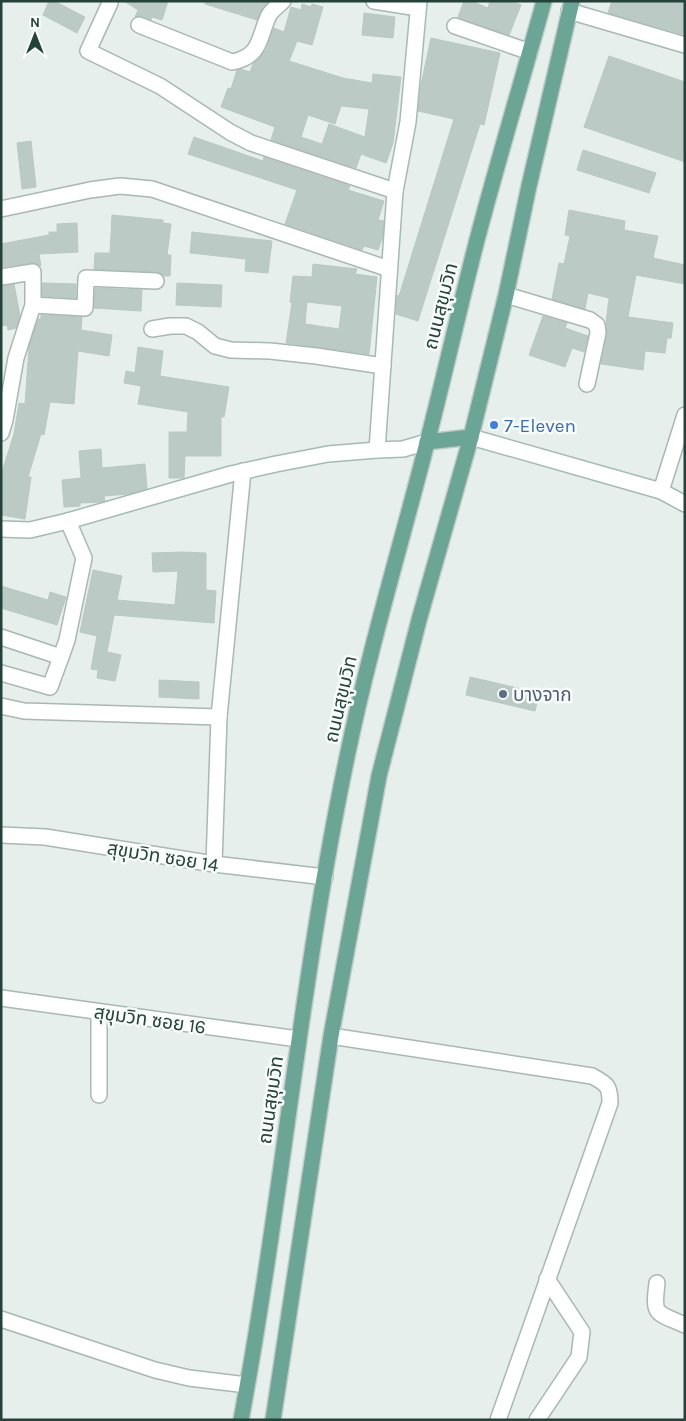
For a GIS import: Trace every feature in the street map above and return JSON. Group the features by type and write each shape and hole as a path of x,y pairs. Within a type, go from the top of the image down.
{"main road":[{"name":"ถนนสุขุมวิท","path":"241,1420 272,1237 298,1039 346,760 362,688 478,239 544,1"},
{"path":"273,1420 331,1036 381,767 417,629 471,438 506,295 571,6"},
{"path":"427,442 471,438"}],"street":[{"path":"139,25 232,62 243,60 251,54 261,39 270,13 283,1"},
{"path":"374,1 418,5 408,122 396,191 377,450"},
{"path":"110,3 88,50 160,86 230,132 251,143 396,191"},
{"path":"571,6 685,45"},
{"path":"456,26 530,52"},
{"path":"1,209 90,190 120,186 152,189 389,269"},
{"path":"1,276 33,272 33,304 16,358 3,424"},
{"path":"33,304 85,308 86,278 156,281"},
{"path":"506,295 590,320 597,325 598,333 587,384"},
{"path":"152,329 186,326 198,332 215,346 231,350 270,351 383,366"},
{"path":"661,491 685,415"},
{"path":"471,438 661,491 685,504"},
{"path":"1,529 30,530 68,521 243,471 328,454 403,449 427,442"},
{"path":"214,864 219,717 243,471"},
{"path":"1,672 50,688 67,640 84,558 68,521"},
{"path":"1,637 62,657"},
{"path":"1,706 24,710 219,717"},
{"name":"สุขุมวิท ซอย 14","path":"1,835 45,837 214,864 325,877"},
{"name":"สุขุมวิท ซอย 16","path":"1,998 298,1039"},
{"path":"99,1012 99,1095"},
{"path":"331,1036 592,1076 606,1083 610,1093 610,1103 498,1420"},
{"path":"537,1420 579,1357 582,1332 547,1279"},
{"path":"656,1283 654,1306 656,1310 664,1316 685,1325"},
{"path":"1,1319 155,1370 189,1378 248,1386"}],"building":[{"path":"49,1 54,1 85,17 77,33 43,15"},
{"path":"124,1 168,1 162,20 152,17 151,20 142,16 135,17 138,10"},
{"path":"205,1 269,1 261,10 257,20 205,4"},
{"path":"464,1 471,1 488,8 490,1 511,1 521,5 509,35 458,17"},
{"path":"612,1 685,1 685,35 608,13"},
{"path":"302,4 311,7 312,4 323,7 312,45 297,41 289,61 343,78 372,83 373,74 401,77 393,143 386,163 361,154 356,168 271,140 275,127 221,107 228,88 231,89 237,70 241,69 250,72 253,64 266,50 274,28 284,32 291,7 301,10","holes":["341,106 369,109 365,137 329,124 322,144 301,137 308,115 335,124"]},
{"path":"364,13 395,17 393,38 362,35"},
{"path":"431,38 500,53 484,125 480,124 418,321 396,314 397,295 399,296 454,119 418,111 421,85"},
{"path":"609,56 685,82 685,162 584,127"},
{"path":"194,137 263,161 264,157 350,186 348,190 384,201 378,220 384,221 383,236 378,250 364,246 362,250 285,224 297,190 188,154"},
{"path":"31,141 36,187 22,189 17,143"},
{"path":"583,150 656,173 649,193 577,170"},
{"path":"569,210 625,221 624,230 658,236 653,258 685,265 685,284 636,275 628,317 673,323 671,338 667,338 665,353 645,351 643,370 601,364 607,335 606,323 609,298 588,293 585,309 552,299 559,263 564,264 570,236 565,235"},
{"path":"112,215 163,220 163,223 171,224 167,255 171,255 170,276 164,276 156,272 94,269 95,253 110,253"},
{"path":"77,223 78,252 39,254 41,266 32,263 1,267 1,244 49,235 49,232 57,232 57,224"},
{"path":"192,232 272,241 268,273 245,271 246,259 190,253"},
{"path":"313,264 357,269 355,274 377,277 369,354 286,343 292,303 290,302 293,276 312,277","holes":["307,302 342,306 339,329 305,324"]},
{"path":"42,283 76,284 76,298 42,296"},
{"path":"177,283 222,285 221,307 176,305"},
{"path":"14,284 20,316 16,328 8,330 7,325 1,326 1,286"},
{"path":"95,288 142,290 141,311 94,308"},
{"path":"41,315 82,317 81,330 112,335 109,356 78,351 74,404 50,402 44,435 41,434 28,477 31,477 25,519 1,515 1,475 14,434 19,403 25,404 29,348"},
{"path":"543,316 567,323 565,328 588,336 584,352 572,348 565,367 529,355"},
{"path":"138,347 163,351 160,376 229,387 224,417 221,417 221,456 185,456 184,478 169,478 169,432 187,432 188,412 138,404 141,386 124,383 126,371 135,373"},
{"path":"101,449 102,468 145,464 147,489 129,494 104,496 105,501 102,502 80,503 80,506 64,507 62,480 81,478 79,451"},
{"path":"152,553 206,553 206,590 216,591 214,623 114,615 107,652 121,655 115,681 97,678 98,670 91,669 97,636 80,632 93,570 122,576 117,600 175,605 178,571 153,572"},
{"path":"1,586 48,600 50,592 66,597 57,625 1,608"},
{"name":"บางจาก","path":"470,677 539,693 535,711 466,695"},
{"path":"159,680 199,682 199,699 159,697"}],"place":[{"name":"7-Eleven","path":"494,425"},
{"name":"บางจาก","path":"503,694"}]}
